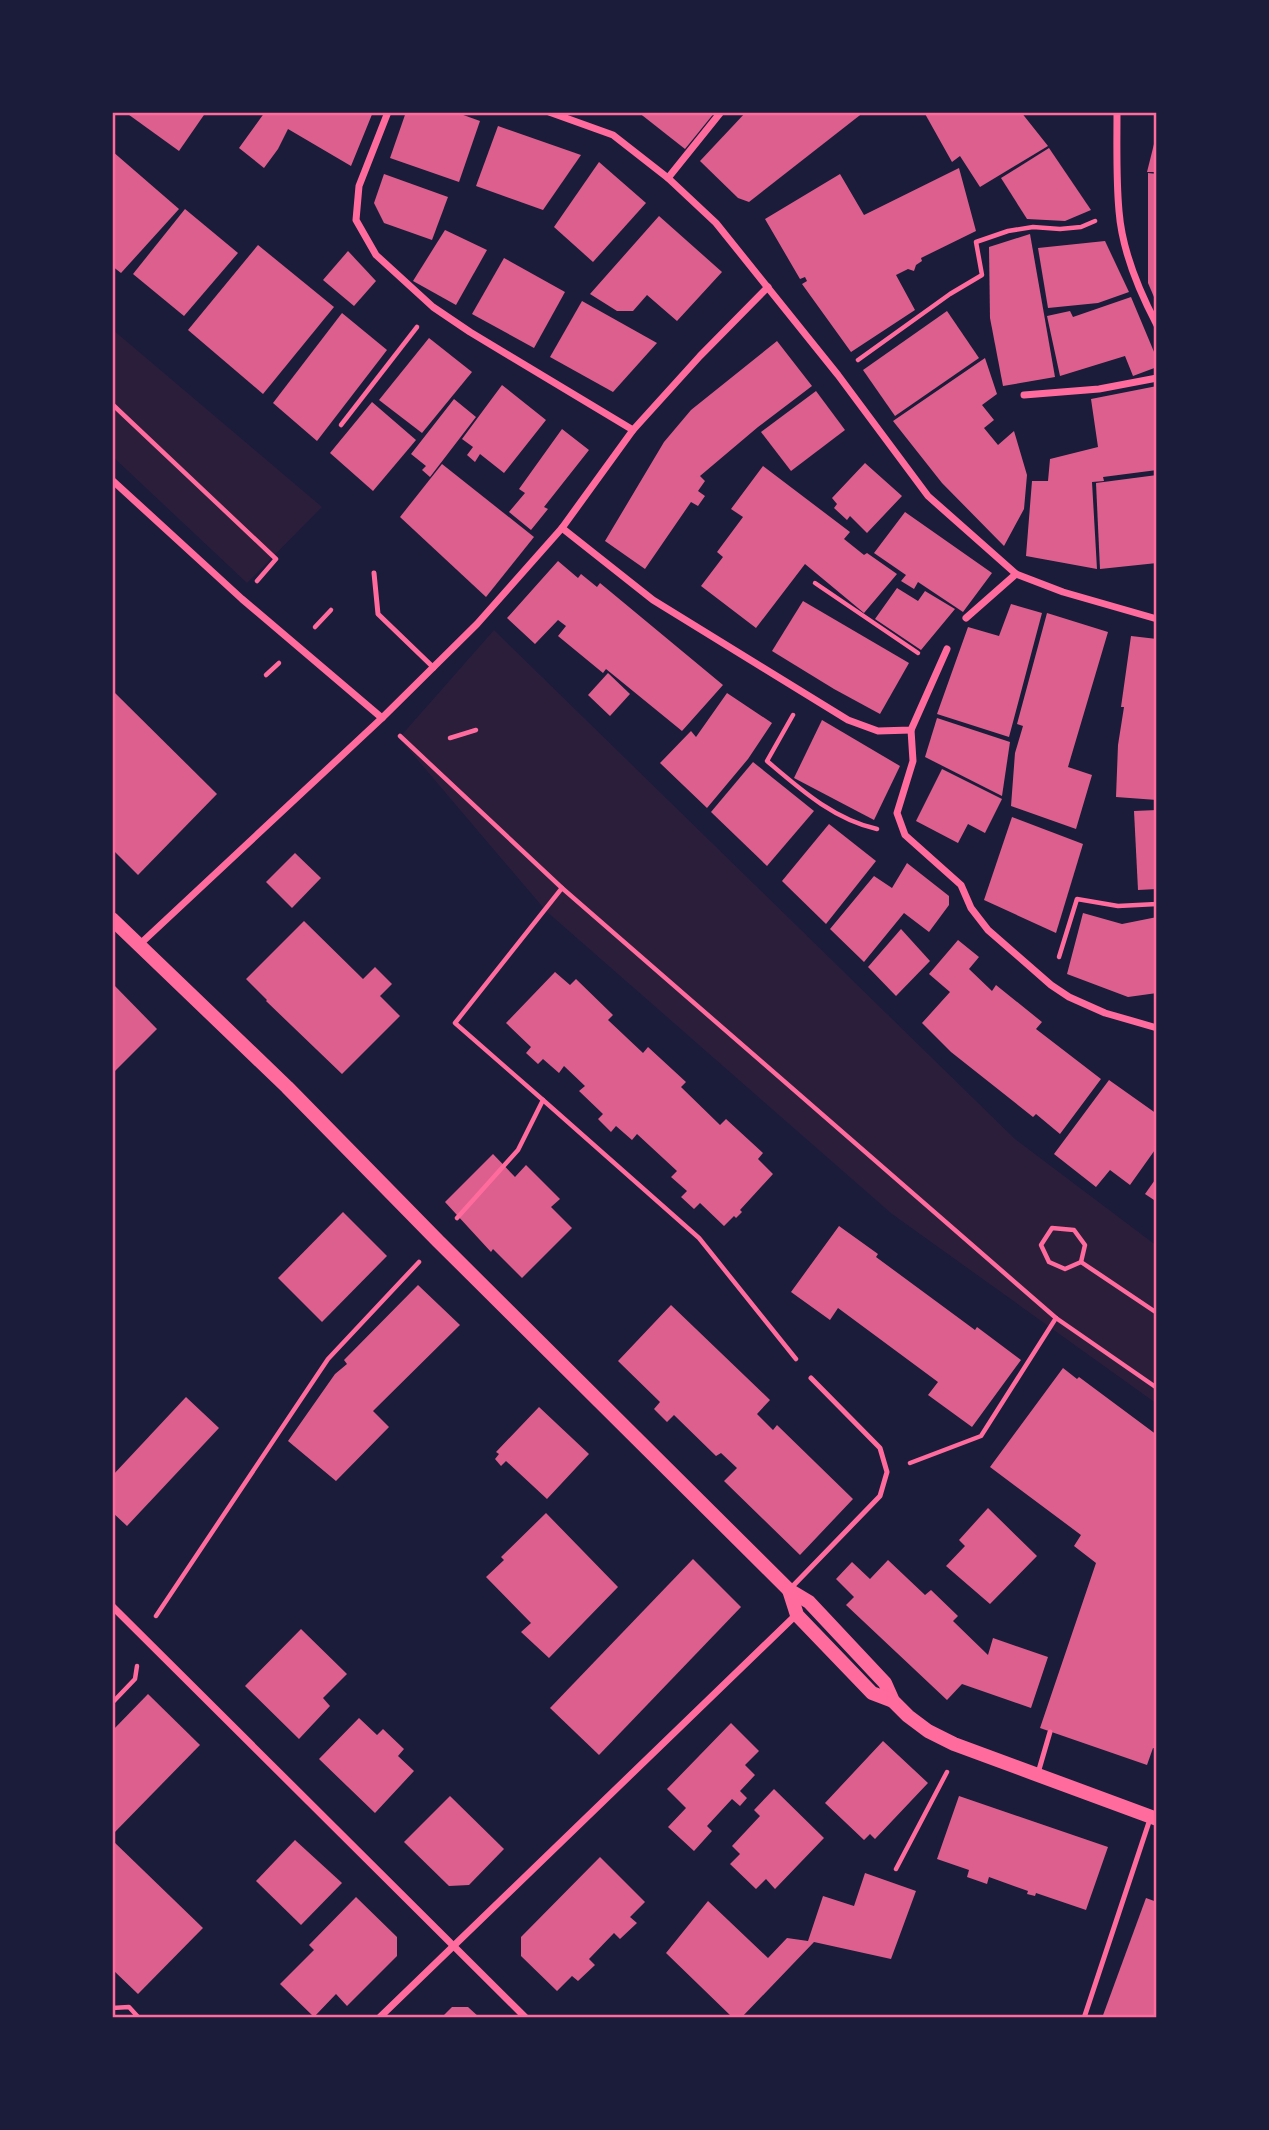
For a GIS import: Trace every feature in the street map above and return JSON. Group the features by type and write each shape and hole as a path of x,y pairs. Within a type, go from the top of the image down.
{"main road":[{"path":"112,919 287,1087 789,1590 809,1602 885,1683 893,1702"},
{"path":"789,1590 797,1615 872,1693 893,1702 928,1731 961,1747 1154,1818"}],"street":[{"path":"388,112 359,186 356,220 376,256 433,307 470,332 634,430"},
{"path":"549,112 613,135 668,178 716,223 838,375 928,496 1016,574 1063,592 1157,619"},
{"path":"668,178 721,112"},
{"path":"1117,112 1119,212 1124,244 1142,296 1157,325"},
{"path":"139,945 434,668 562,528 634,430 768,286"},
{"path":"1024,395 1099,388 1157,378"},
{"path":"112,480 242,599 382,718"},
{"path":"562,528 653,600 804,695 848,720 878,731 911,730"},
{"path":"966,618 1016,574"},
{"path":"947,649 911,730 913,761 897,813 905,835 961,885 971,908 988,930 1051,985 1069,997 1105,1013 1157,1028"},
{"path":"379,2018 809,1602"},
{"path":"112,1606 526,2018"}],"lane":[{"path":"374,573 378,614 434,668"},
{"path":"789,1590 880,1496 887,1472 880,1448 811,1378"},
{"path":"1037,1776 1050,1732"},
{"path":"1084,2018 1154,1818"}],"path":[{"path":"838,375 950,294 982,275 976,242 1033,227 1081,227 1119,212"},
{"path":"341,425 433,307"},
{"path":"112,404 276,559"},
{"path":"815,583 939,667"},
{"path":"804,695 767,761 812,800 863,826 905,835"},
{"path":"382,718 562,888 1056,1318 1157,1388"},
{"path":"450,738 477,730"},
{"path":"562,888 455,1023 699,1238 811,1378"},
{"path":"1051,985 1077,899 1118,906 1157,904"},
{"path":"112,1703 135,1678 143,1636 328,1359 518,1150 543,1100"},
{"path":"1052,1228 1074,1230 1085,1245 1081,1262 1065,1269 1049,1262 1041,1245 1052,1228"},
{"path":"1081,1262 1157,1313"},
{"path":"887,1472 981,1436 1056,1318"},
{"path":"896,1869 961,1747"},
{"path":"112,2008 128,2007 139,2018"}],"shaded area":[{"path":"112,329 322,507 247,583 112,456"},
{"path":"494,630 1015,1139 1157,1246 1157,1404 892,1214 546,911 399,738"}],"building":[{"path":"125,112 206,112 179,151"},
{"path":"265,112 373,112 351,166 288,129 264,168 239,148"},
{"path":"406,112 455,112 480,121 459,182 390,158"},
{"path":"638,112 715,112 685,149"},
{"path":"746,112 864,112 749,202 738,198 700,161"},
{"path":"924,112 1021,112 1048,146 980,187 960,156 952,162"},
{"path":"498,126 581,155 543,210 476,186"},
{"path":"1156,136 1157,172 1147,172"},
{"path":"1049,148 1091,210 1065,221 1027,219 1001,178"},
{"path":"112,151 179,209 121,273 112,266"},
{"path":"599,162 646,203 593,262 554,227"},
{"path":"959,168 976,231 921,258 922,261 916,265 914,271 908,269 896,275 915,310 851,352 802,284 807,281 805,277 800,279 765,219 840,174 864,215"},
{"path":"1148,173 1157,174 1157,304 1148,283"},
{"path":"384,174 448,197 432,240 384,223 374,203"},
{"path":"185,209 238,253 184,316 133,274"},
{"path":"659,216 722,272 677,321 647,295 633,311 617,311 590,294"},
{"path":"445,230 487,250 456,305 413,281"},
{"path":"1030,234 1055,377 1003,386 990,318 989,247"},
{"path":"1105,241 1129,292 1098,303 1048,308 1038,248"},
{"path":"258,245 334,307 263,394 188,330"},
{"path":"348,251 376,281 354,306 323,280"},
{"path":"504,258 565,292 534,348 472,314"},
{"path":"1131,297 1157,359 1157,367 1133,376 1125,356 1060,376 1047,316 1070,311 1073,317"},
{"path":"582,301 657,343 613,392 550,357"},
{"path":"947,311 979,358 895,416 863,370"},
{"path":"342,313 387,350 317,441 273,403"},
{"path":"429,338 472,372 422,433 379,400"},
{"path":"777,341 812,386 700,476 705,481 698,491 705,496 698,506 691,502 645,569 605,541 664,442 691,410"},
{"path":"985,358 997,394 982,405 994,420 984,428 998,445 1014,431 1027,475 1024,509 1004,546 942,483 893,421"},
{"path":"502,385 546,420 504,473 480,454 475,462 467,455 473,447 462,439"},
{"path":"1157,386 1157,470 1103,477 1104,481 1092,482 1097,569 1026,556 1032,481 1048,481 1050,459 1098,447 1091,399"},
{"path":"816,391 845,430 791,471 761,432"},
{"path":"454,399 476,417 430,477 422,470 426,466 411,454"},
{"path":"372,402 416,440 373,491 330,453"},
{"path":"562,429 589,450 544,507 548,509 531,530 509,512 525,493 519,489"},
{"path":"865,463 902,496 867,533 850,516 847,520 834,508 837,504 832,498"},
{"path":"442,464 534,537 486,597 400,517"},
{"path":"763,466 850,532 844,539 864,555 867,553 897,574 864,613 805,564 756,628 701,586 723,557 717,552 743,517 731,509"},
{"path":"1157,475 1157,563 1100,569 1096,483"},
{"path":"905,512 992,573 963,612 918,582 914,589 901,581 906,575 874,553"},
{"path":"558,561 578,578 581,574 597,587 600,583 723,685 682,731 606,669 603,673 558,636 566,626 558,620 535,644 507,618"},
{"path":"897,588 918,601 925,591 955,609 921,650 875,619"},
{"path":"803,601 909,663 880,714 772,651"},
{"path":"1011,604 1042,613 1009,737 937,714 968,627 999,636"},
{"path":"1047,613 1108,632 1068,767 1092,775 1076,829 1011,806 1015,753 1023,726 1017,724"},
{"path":"1131,636 1157,639 1157,800 1116,797 1118,745 1124,707 1121,707"},
{"path":"608,673 630,694 610,716 588,695"},
{"path":"112,690 217,794 138,875 112,849"},
{"path":"727,693 772,723 748,759 707,808 660,763 691,731 696,737"},
{"path":"937,718 1010,742 1002,796 925,757"},
{"path":"822,720 900,766 874,820 794,778"},
{"path":"753,762 814,811 767,866 711,812"},
{"path":"942,769 1002,799 985,833 968,824 958,843 916,821"},
{"path":"1157,810 1157,889 1138,890 1134,811"},
{"path":"1012,817 1083,844 1056,933 984,900"},
{"path":"829,824 876,861 826,924 782,881"},
{"path":"295,853 321,878 292,908 266,882"},
{"path":"907,863 949,896 949,905 929,932 904,913 864,962 830,929 874,876 892,888"},
{"path":"1083,913 1122,924 1157,917 1157,993 1128,997 1067,974"},
{"path":"304,921 363,979 375,967 392,984 380,996 400,1016 342,1074 246,979"},
{"path":"901,929 930,961 896,996 868,967"},
{"path":"958,940 979,957 969,969 992,991 996,985 1042,1022 1036,1029 1101,1079 1060,1134 1036,1114 1033,1117 951,1052 922,1023 950,992 929,974"},
{"path":"555,972 570,985 576,979 613,1015 608,1020 643,1053 648,1047 686,1082 681,1087 720,1125 726,1119 763,1153 758,1159 773,1174 736,1218 734,1216 724,1226 700,1203 694,1209 681,1197 687,1191 671,1177 677,1171 637,1134 632,1140 616,1126 611,1132 598,1119 603,1114 579,1091 585,1086 564,1066 559,1073 543,1059 538,1064 526,1053 531,1047 506,1023"},
{"path":"112,983 157,1029 112,1074"},
{"path":"1109,1080 1157,1114 1157,1147 1130,1185 1110,1170 1096,1187 1054,1154"},
{"path":"493,1154 515,1177 526,1165 560,1199 551,1207 572,1228 522,1278 493,1249 491,1252 445,1202"},
{"path":"1157,1177 1157,1202 1145,1194"},
{"path":"343,1212 387,1256 322,1322 278,1278"},
{"path":"839,1226 878,1254 876,1257 975,1330 977,1327 1021,1360 972,1427 928,1395 938,1382 838,1308 830,1320 791,1292"},
{"path":"418,1285 460,1325 373,1411 389,1427 336,1481 288,1441 335,1374 347,1364 344,1360"},
{"path":"671,1305 770,1400 757,1414 773,1430 777,1425 853,1499 800,1555 724,1481 737,1468 721,1453 716,1456 674,1415 667,1422 654,1409 660,1402 618,1361"},
{"path":"1063,1368 1157,1435 1157,1749 1153,1748 1147,1765 1040,1728 1096,1563 1074,1546 1081,1535 990,1467"},
{"path":"186,1397 219,1428 127,1526 112,1512 112,1476"},
{"path":"539,1407 589,1454 547,1499 506,1461 501,1466 495,1459 499,1454 496,1452"},
{"path":"988,1508 1037,1556 990,1604 946,1566 965,1546 959,1540"},
{"path":"546,1513 618,1587 549,1658 521,1632 531,1623 486,1577 504,1560 501,1557"},
{"path":"693,1559 741,1607 599,1755 550,1708"},
{"path":"888,1560 925,1595 931,1590 958,1616 953,1621 988,1655 993,1638 1048,1657 1031,1708 962,1684 947,1700 846,1605 854,1597 836,1579 852,1562 870,1579"},
{"path":"301,1629 347,1674 323,1698 330,1706 299,1739 245,1686"},
{"path":"148,1694 200,1745 112,1835 112,1731"},
{"path":"359,1718 377,1735 383,1729 404,1749 398,1756 414,1771 375,1813 319,1759"},
{"path":"731,1723 759,1751 745,1765 755,1775 740,1791 747,1798 740,1806 732,1799 707,1826 712,1831 694,1851 668,1827 686,1808 667,1789"},
{"path":"883,1741 928,1783 875,1839 870,1834 864,1840 825,1803"},
{"path":"774,1789 824,1838 775,1889 766,1879 756,1889 730,1864 740,1854 732,1846 760,1816 754,1810"},
{"path":"450,1796 504,1849 469,1885 449,1886 404,1842"},
{"path":"959,1796 1108,1847 1086,1910 1036,1893 1035,1896 1027,1894 1028,1891 989,1877 987,1884 967,1877 969,1870 937,1859"},
{"path":"112,1840 203,1928 138,1994 112,1969"},
{"path":"295,1840 342,1883 301,1925 256,1881"},
{"path":"600,1857 645,1902 630,1917 637,1923 620,1939 614,1933 589,1959 595,1965 578,1981 572,1976 557,1991 521,1956 521,1937"},
{"path":"865,1873 916,1891 891,1959 814,1942 741,2018 733,2018 666,1953 708,1901 768,1958 787,1938 808,1941 823,1896 854,1906"},
{"path":"356,1897 397,1937 397,1956 347,2006 336,1994 314,2017 280,1984 314,1950 309,1945"},
{"path":"1146,1898 1157,1902 1157,2018 1102,2018"},
{"path":"452,2007 468,2007 480,2018 441,2018"}]}
